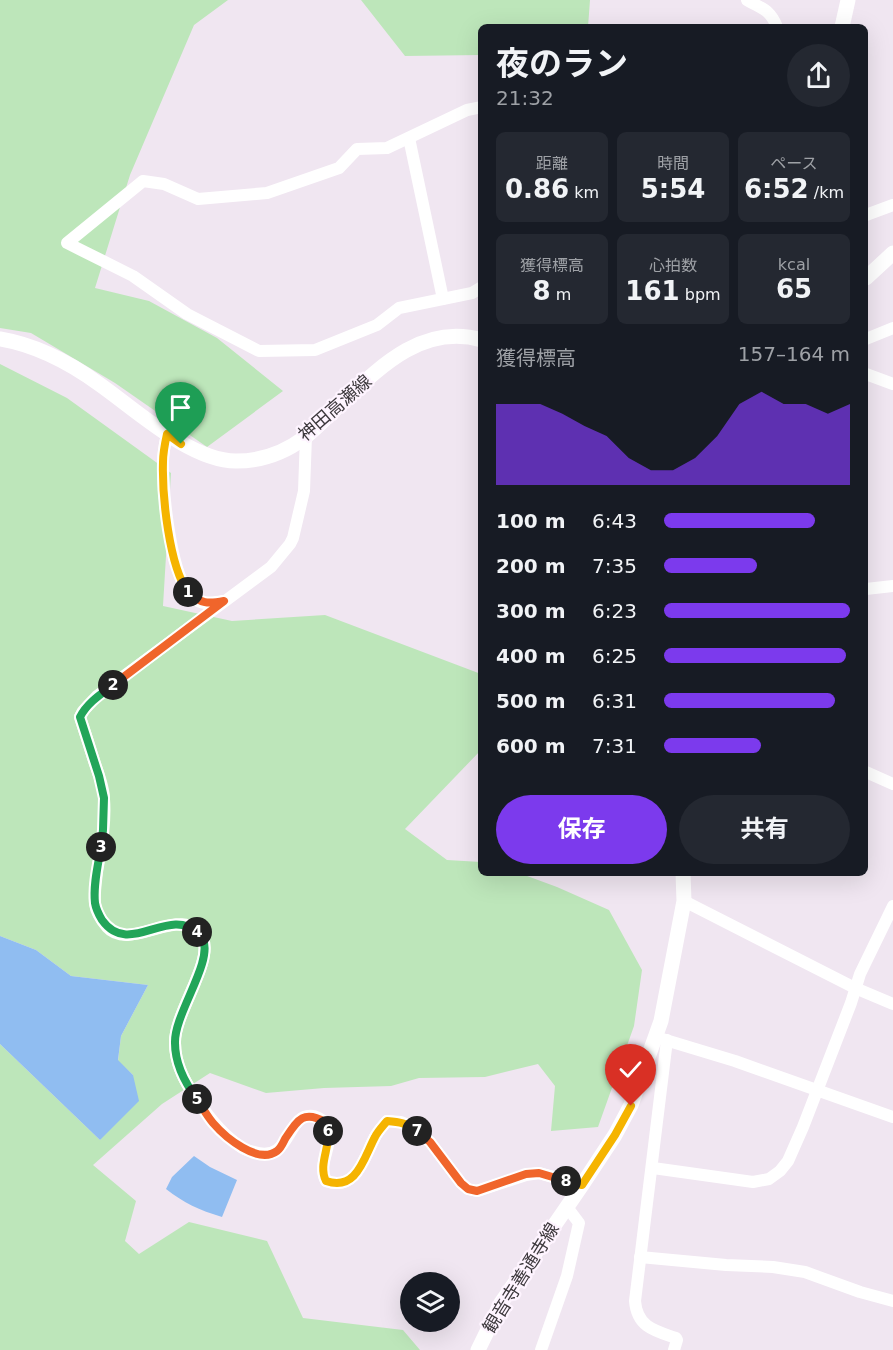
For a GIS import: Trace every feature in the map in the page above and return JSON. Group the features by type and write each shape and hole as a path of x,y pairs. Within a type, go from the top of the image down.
{"main road":[{"path":"843,24 848,0"},
{"path":"868,276 893,253"},
{"name":"神田高瀬線","path":"0,339 53,356 97,382 181,444 208,456 233,461 256,460 279,453 306,436 380,368 402,352 424,341 446,336 478,338"},
{"name":"観音寺善通寺線","path":"478,1350 501,1303 615,1135 631,1106 661,1038 661,1021 684,901 683,876"}],"street":[{"path":"747,0 768,12 776,24"},
{"path":"478,108 467,110 387,148 357,149 339,168 267,193 198,199 164,184 144,181 67,243 133,276 187,314 259,351 315,350 376,324 399,308 472,293 478,289"},
{"path":"409,138 443,299"},
{"path":"868,214 893,205"},
{"path":"868,338 893,328"},
{"path":"868,375 893,384"},
{"path":"167,434 163,461 166,513 174,558 182,584 196,600 209,604 224,601"},
{"path":"306,436 304,491 290,544 271,567 97,696 80,717 104,798 95,905 109,929 117,933 134,935 163,926 183,924 192,927 203,940 204,951 200,968 178,1021 175,1042 178,1066 189,1088 213,1123 244,1149 261,1155 269,1155 278,1150 295,1125 305,1117 314,1116 325,1122 329,1139 322,1174 326,1181 343,1184 352,1179 359,1170 377,1134 387,1121 401,1122 413,1127 430,1142 468,1189 477,1191 526,1174 539,1173 582,1185"},
{"path":"868,590 893,586"},
{"path":"868,773 893,784"},
{"path":"684,901 855,988 893,1004"},
{"path":"652,1168 753,1182 769,1179 780,1171 788,1161 803,1127 860,974 893,906"},
{"path":"674,1350 676,1338 652,1330 636,1310 635,1301 652,1168 661,1038 735,1061 893,1117"},
{"path":"541,1350 567,1276 579,1223 567,1207"},
{"path":"640,1257 773,1267 805,1272 893,1301"}],"green space":[{"path":"0,0 228,0 194,25 130,175 95,288 149,301 217,338 283,391 207,447 115,383 31,333 0,328"},
{"path":"361,0 590,0 588,24 478,24 478,55 405,56"},
{"path":"0,364 67,398 171,473 163,606 232,621 325,615 478,673 478,753 405,829 447,860 478,862 478,876 527,876 609,910 642,970 634,1026 598,1127 551,1131 555,1086 538,1064 485,1077 419,1078 391,1086 266,1093 210,1073 162,1104 93,1165 136,1201 125,1241 139,1254 189,1222 267,1241 303,1318 400,1330 420,1350 0,1350 0,1044 100,1140 133,1075 118,1061 121,1036 148,985 71,976 36,950 0,936"}],"water":[{"path":"0,936 36,950 71,976 148,985 121,1036 118,1060 133,1075 139,1101 100,1140 0,1044"},
{"path":"194,1156 210,1167 237,1180 222,1217 192,1206 166,1189 172,1177"}],"route":[{"path":"181,444 167,434 163,461 166,513 174,558 182,584 196,600 209,604 224,601 97,696 80,717 104,798 103,830 95,890 95,905 99,915 109,929 117,933 134,935 163,926 183,924 192,927 203,940 204,951 200,968 178,1021 175,1042 178,1066 189,1088 213,1123 231,1140 244,1149 261,1155 269,1155 278,1150 295,1125 305,1117 314,1116 325,1122 329,1139 322,1174 326,1181 333,1184 343,1184 352,1179 377,1134 387,1121 401,1122 413,1127 430,1142 461,1183 468,1189 477,1191 526,1174 539,1173 582,1185 631,1106"}]}
